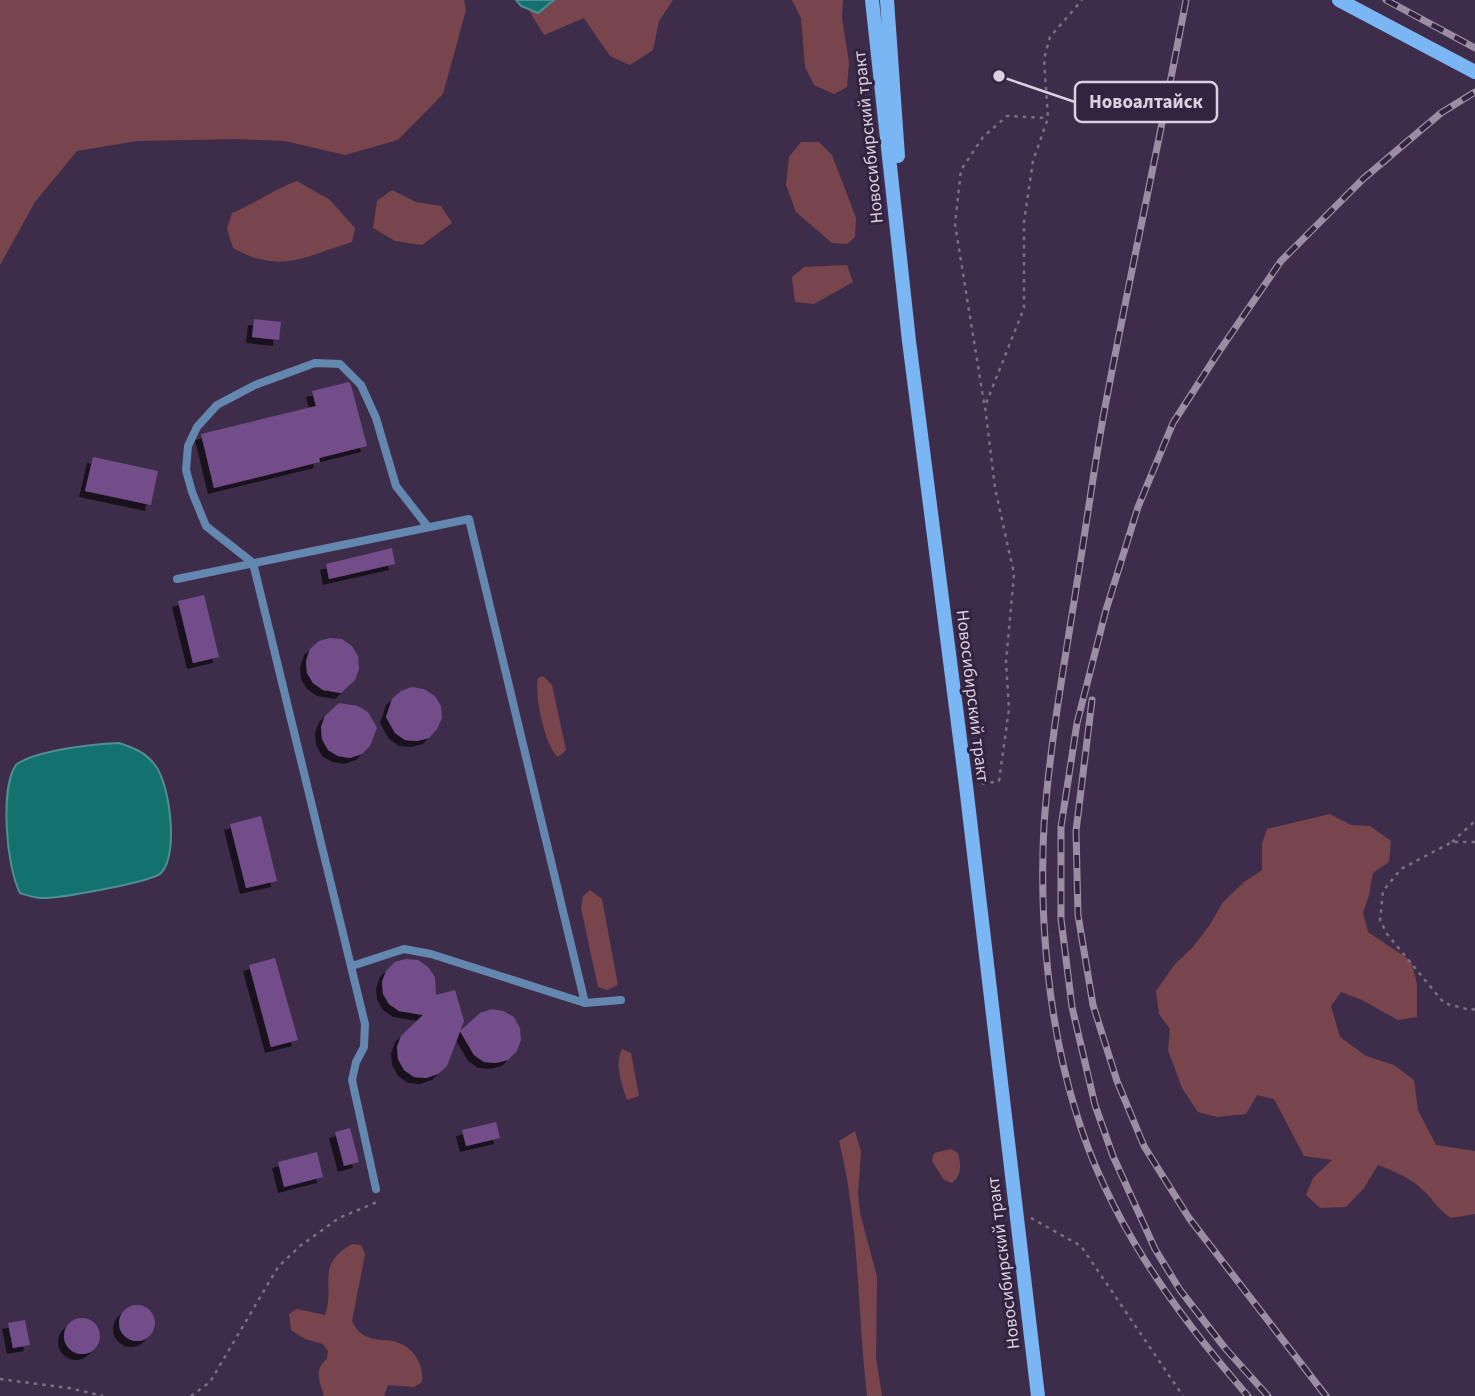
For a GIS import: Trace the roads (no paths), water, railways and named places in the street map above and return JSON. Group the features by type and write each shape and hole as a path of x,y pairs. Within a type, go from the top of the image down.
{"main road":[{"name":"Новосибирский тракт","path":"872,0 904,290 1038,1396"},
{"path":"887,0 905,233 904,290"},
{"path":"1339,0 1475,72"}],"lane":[{"path":"376,1189 352,1080 356,1062 364,1046 365,1024 253,563 206,526 192,492 187,470 188,446 197,427 216,405 255,385 315,363 340,364 361,385 376,418 396,486 428,527"},
{"path":"177,579 469,519 585,1003"},
{"path":"352,966 404,949 431,954 585,1003 621,1000"}],"railway":[{"path":"1186,0 1103,418 1059,698 1044,825 1044,932 1052,1004 1066,1075 1075,1109 1105,1188 1124,1225 1169,1297 1248,1396"},
{"path":"1386,0 1475,48"},
{"path":"1268,1396 1225,1348 1180,1290 1155,1249 1113,1156 1095,1105 1072,1007 1061,919 1061,827 1077,723 1106,610 1138,507 1173,423 1281,261 1363,179 1441,113 1475,92"},
{"path":"1092,700 1076,831 1078,915 1093,1005 1117,1081 1144,1146 1189,1218 1326,1396"}],"place":[{"name":"Новоалтайск","path":"999,76"}]}
